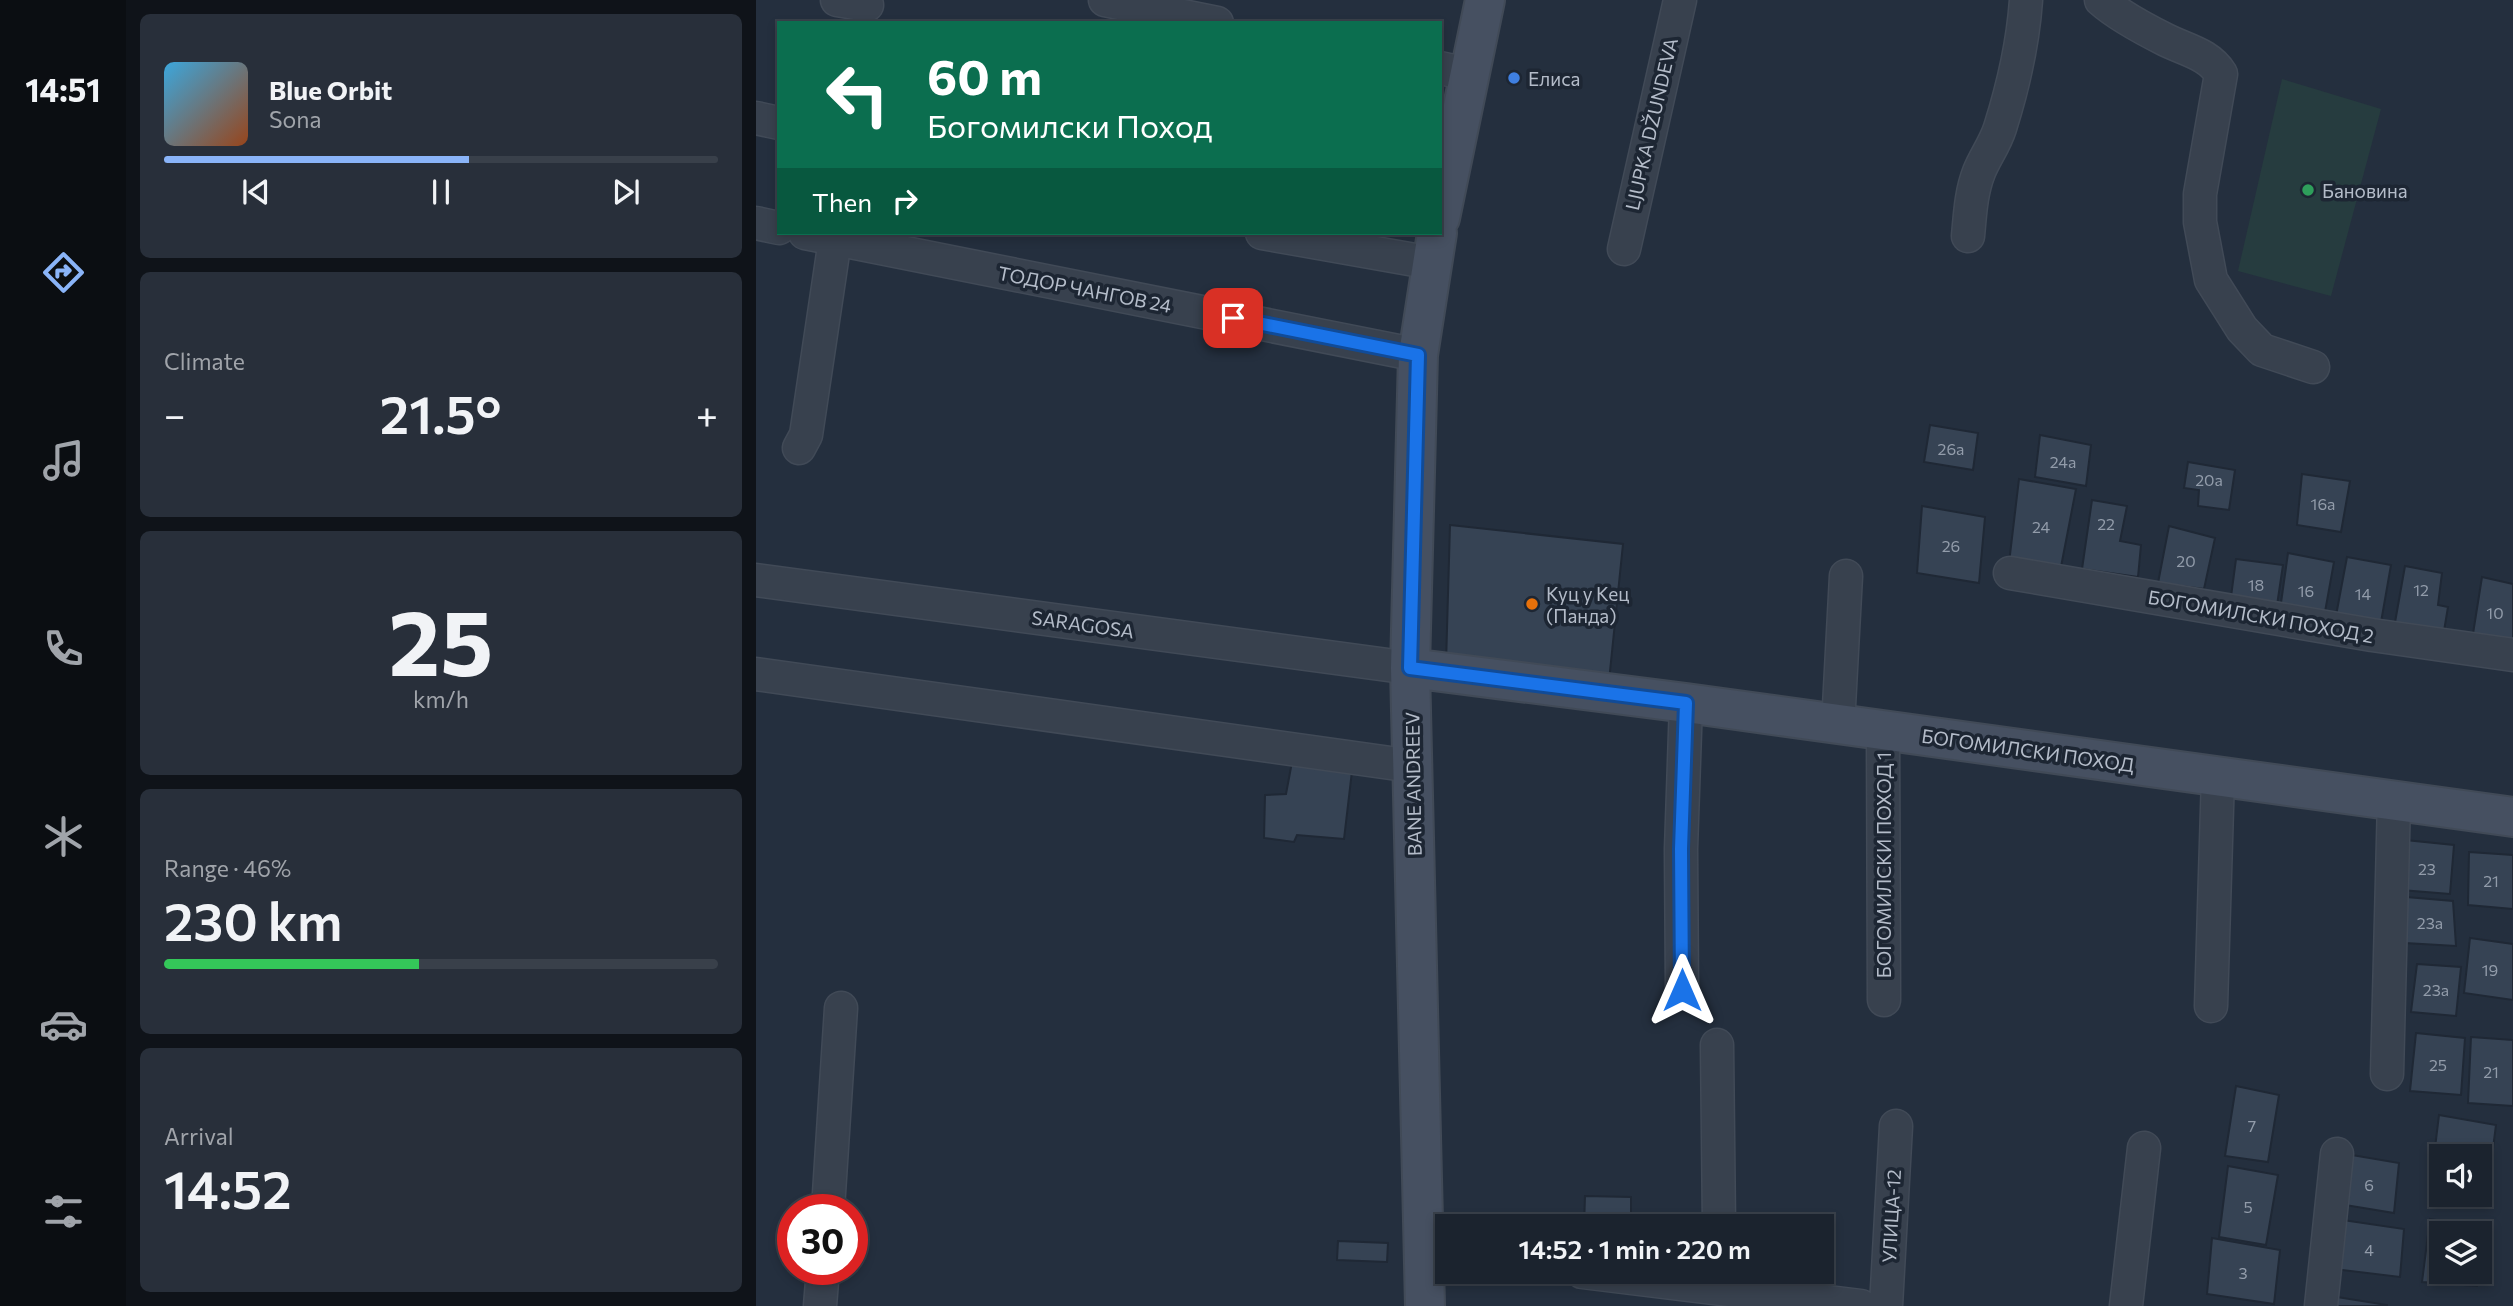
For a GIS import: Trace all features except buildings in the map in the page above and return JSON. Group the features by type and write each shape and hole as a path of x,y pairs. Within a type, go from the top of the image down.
{"street":[{"path":"1105,0 1206,21"},
{"path":"1442,197 1454,71 1485,0"},
{"name":"LJUPKA DŽUNDEVA","path":"1624,249 1680,0"},
{"path":"1968,236 1979,172 1999,131 2007,102 2020,46 2026,0"},
{"path":"2101,0 2167,41 2215,64 2221,74 2200,194 2200,222 2211,280 2242,329 2262,350 2313,367"},
{"path":"756,118 777,123"},
{"path":"756,223 777,228"},
{"path":"799,447 806,435 825,235"},
{"name":"ТОДОР ЧАНГОВ 24","path":"825,235 1418,355"},
{"path":"1285,235 1435,248"},
{"name":"BANE ANDREEV","path":"1425,1306 1435,1255 1412,766 1410,668 1418,355 1435,248"},
{"name":"БОГОМИЛСКИ ПОХОД 2","path":"2010,573 2372,635 2513,655"},
{"path":"1838,724 1846,576"},
{"name":"SARAGOSA","path":"756,580 1410,668"},
{"name":"БОГОМИЛСКИ ПОХОД","path":"1410,668 1686,703 2513,817"},
{"path":"756,674 1412,766"},
{"path":"1682,990 1681,849 1686,703"},
{"name":"БОГОМИЛСКИ ПОХОД 1","path":"1883,731 1884,1000"},
{"path":"2211,1006 2218,776"},
{"path":"2387,1074 2394,800"},
{"path":"829,1194 841,1007"},
{"path":"1717,1045 1719,1214"},
{"name":"УЛИЦА-12","path":"1886,1306 1896,1126"},
{"path":"2126,1306 2144,1148"},
{"path":"2321,1306 2337,1154"},
{"path":"1742,1284 1861,1306"},
{"path":"820,1306 822,1285"}],"green space":[{"name":"Бановина","path":"2282,79 2381,109 2331,296 2238,271"}],"place":[{"name":"Елиса","path":"1514,78"},
{"name":"Бановина","path":"2308,190"},
{"name":"Куц у Кец (Панда)","path":"1532,604"}],"route":[{"path":"1233,318 1418,355 1410,668 1686,703 1681,849 1682,990"}]}
